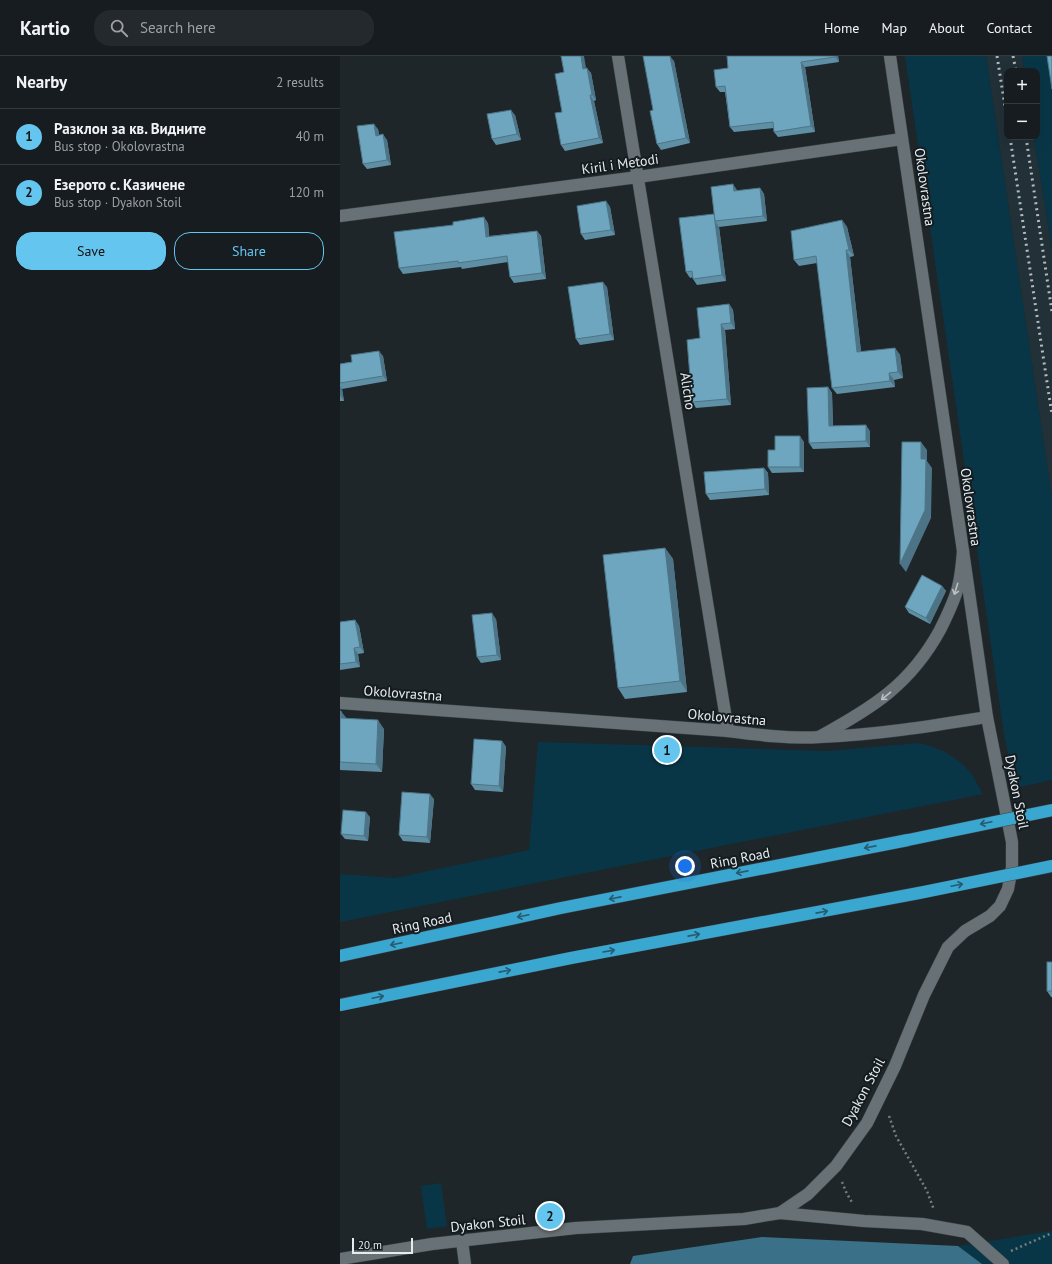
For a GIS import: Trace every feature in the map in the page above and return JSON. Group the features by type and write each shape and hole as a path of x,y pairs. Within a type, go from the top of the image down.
{"highway":[{"name":"Ring Road","path":"340,956 569,907 1052,810"},
{"path":"340,1005 571,958 919,893 1052,866"}],"street":[{"name":"Alicho","path":"618,56 728,731"},
{"name":"Okolovrastna","path":"340,703 728,731 777,737 819,738 858,716 886,695 911,673 930,647 947,616 958,587 963,551 890,56"},
{"name":"Kiril i Metodi","path":"340,216 638,177 902,139"},
{"name":"Dyakon Stoil","path":"340,1259 462,1241 576,1228 744,1219 780,1213 808,1194 836,1166 867,1123 895,1066 924,995 948,947 965,931 990,916 1000,906 1008,889 1012,867 1012,842 987,717 963,551"},
{"path":"819,738 866,735 987,717"},
{"path":"780,1213 864,1221 922,1224 967,1232 999,1260"},
{"path":"462,1241 465,1264"}],"path":[{"path":"881,1094 896,1136 927,1191 941,1227"},
{"path":"836,1166 846,1194 864,1221"},
{"path":"999,1260 1052,1233"}],"shaded area":[{"path":"905,56 986,56 1052,498 1052,780 1015,788 1004,734"},
{"path":"986,56 1022,56 1024,68 1004,68 1004,140 1034,140 1052,250 1052,498"},
{"path":"1022,56 1052,56 1052,250 1034,140 1040,140 1040,68 1024,68"},
{"path":"538,742 828,751 919,743 942,751 955,758 967,769 983,794 340,922 340,874 395,878 529,850"},
{"path":"441,1183 447,1226 427,1229 421,1186"},
{"path":"1052,1231 1052,1264 982,1264 958,1246"},
{"path":"762,1237 958,1246 982,1264 630,1264 633,1256"}],"building":[{"path":"561,56 581,56 583,69 587,68 592,95 590,95 599,138 561,145 555,113 562,112 555,74 564,72"},
{"path":"643,56 670,56 686,138 657,144 650,111 653,110"},
{"path":"727,56 835,56 801,62 811,126 774,132 773,122 730,127 725,86 716,87 714,70 728,68"},
{"path":"1047,56 1052,56 1052,89"},
{"path":"511,110 517,134 492,139 487,114"},
{"path":"374,124 376,136 383,134 387,160 363,164 357,126"},
{"path":"733,184 734,191 760,188 763,216 715,221 711,187"},
{"path":"606,201 611,230 581,234 577,206"},
{"path":"714,214 722,275 693,279 692,271 686,272 679,218"},
{"path":"484,217 486,237 537,231 542,273 510,277 507,256 458,263 458,261 399,268 394,232 453,225 453,222"},
{"path":"842,220 849,250 846,250 857,352 895,348 898,372 889,373 890,381 832,388 816,256 794,260 791,231"},
{"path":"603,282 610,334 576,339 568,287"},
{"path":"729,304 731,323 721,324 727,399 692,402 687,340 700,338 697,308"},
{"path":"379,351 383,376 340,383 340,364 352,362 351,355"},
{"path":"828,387 829,426 866,425 866,441 809,443 807,388"},
{"path":"775,436 800,436 800,467 768,467 768,450 775,450"},
{"path":"902,442 921,442 921,459 926,459 925,510 900,564"},
{"path":"764,468 765,489 706,494 704,472"},
{"path":"665,548 680,681 618,688 603,555"},
{"path":"922,575 942,586 926,618 905,607"},
{"path":"492,613 497,655 477,657 472,615"},
{"path":"355,620 360,647 354,648 356,662 340,664 340,622"},
{"path":"340,711 341,718 378,720 376,764 340,762"},
{"path":"474,739 502,741 499,786 471,784"},
{"path":"402,792 430,794 427,837 399,835"},
{"path":"343,810 366,812 364,836 341,834"},
{"path":"1047,962 1052,962 1052,991 1047,991"}],"railway":[{"path":"997,56 1005,104"},
{"path":"1013,56 1015,68"},
{"path":"1010,140 1052,415"},
{"path":"1026,140 1052,312"}],"place":[{"name":"Разклон за кв. Видните","path":"667,750"},
{"name":"Езерото с. Казичене","path":"550,1216"}]}
